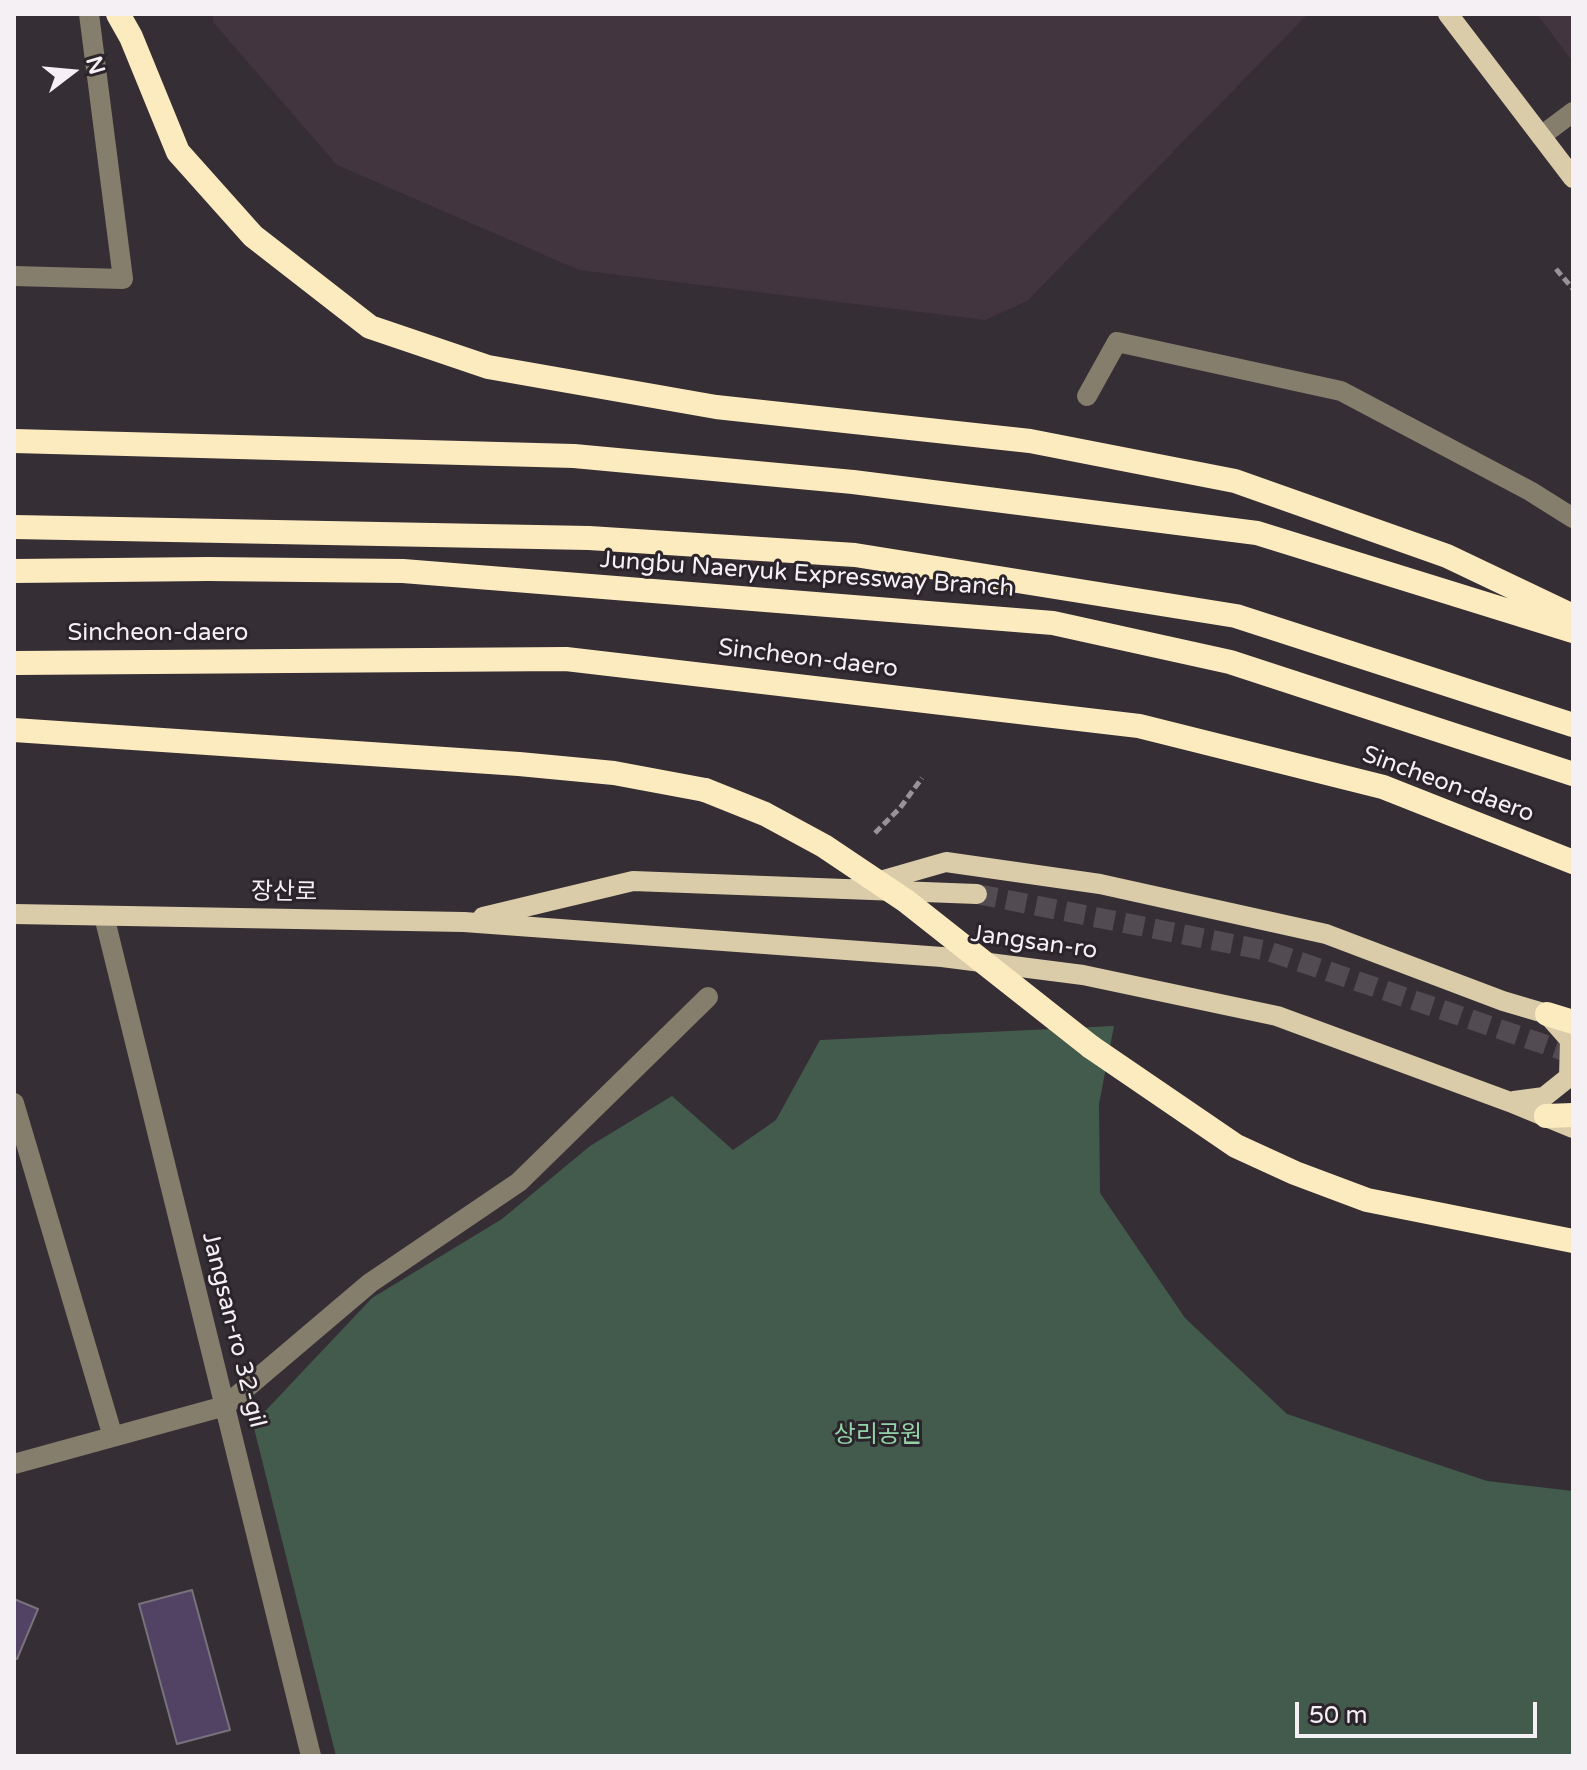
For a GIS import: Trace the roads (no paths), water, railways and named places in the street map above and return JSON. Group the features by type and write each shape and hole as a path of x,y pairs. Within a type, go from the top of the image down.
{"highway":[{"path":"118,14 131,37 178,152 253,236 370,327 488,367 716,407 1030,441 1235,481 1447,556 1573,616"},
{"path":"14,441 574,456 853,482 1257,533 1573,631"},
{"name":"Jungbu Naeryuk Expressway Branch","path":"14,527 589,538 855,555 1236,616 1573,725"},
{"name":"Jungbu Naeryuk Expressway Branch","path":"14,571 403,571 1053,623 1230,662 1573,774"},
{"name":"Sincheon-daero","path":"14,663 566,659 1139,726 1383,787 1573,862"},
{"path":"14,730 519,764 614,773 705,790 765,814 824,846 871,877 906,901 1091,1047 1236,1146 1295,1173 1367,1200 1573,1241"},
{"path":"1547,1014 1573,1022"},
{"path":"1546,1116 1573,1115"}],"main road":[{"path":"1448,14 1573,178"},
{"path":"852,889 946,862 1100,884 1326,934 1503,1001 1547,1014 1570,1040 1569,1077 1544,1097 1510,1102"},
{"path":"464,922 633,881 977,894"},
{"path":"14,914 104,916"},
{"name":"장산로","path":"104,916 464,922"},
{"name":"Jangsan-ro","path":"464,922 942,957 1083,975 1277,1016 1573,1128"}],"street":[{"path":"14,276 123,279 89,14"},
{"path":"1541,136 1573,112"},
{"path":"1087,396 1117,342 1341,391 1530,491 1573,518"},
{"name":"Jangsan-ro 32-gil","path":"104,916 311,1756"},
{"path":"14,1464 225,1406 370,1283 519,1182 708,997"},
{"path":"14,1103 113,1437"}],"tunnel":[{"path":"977,894 1268,951 1573,1054"}],"park label":[{"name":"상리공원","path":"878,1436"}]}
